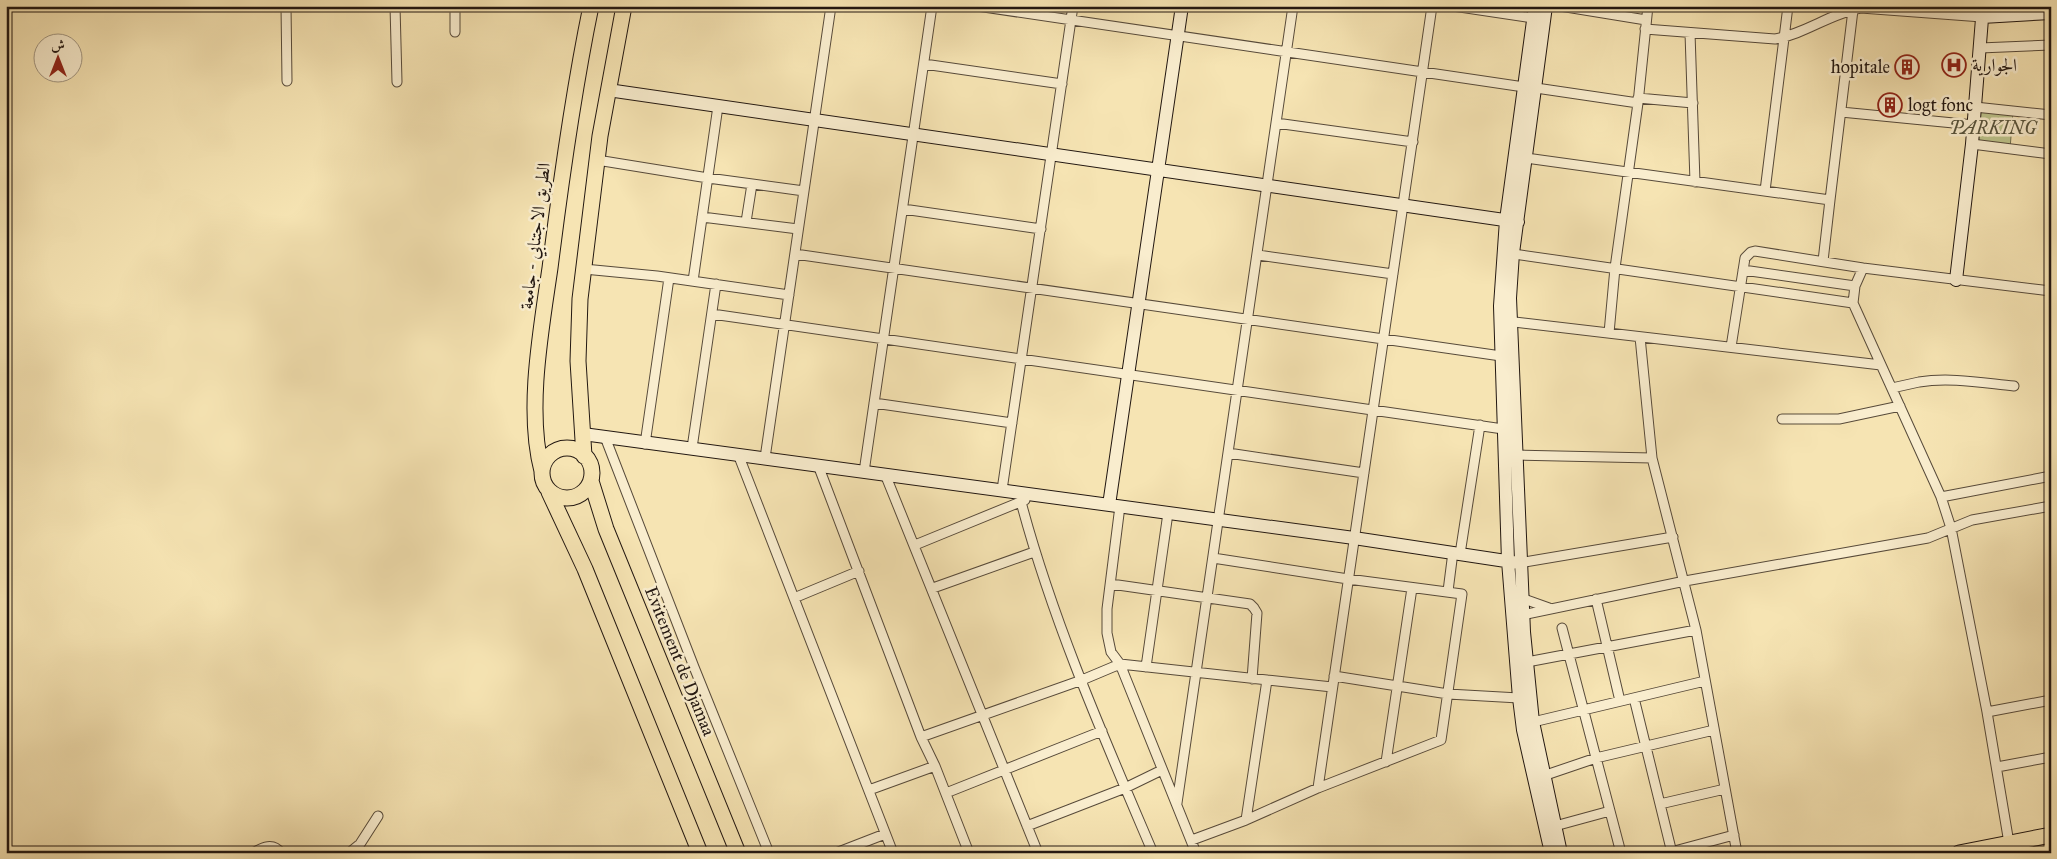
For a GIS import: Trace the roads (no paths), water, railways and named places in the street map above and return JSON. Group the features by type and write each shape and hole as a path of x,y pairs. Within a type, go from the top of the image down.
{"main road":[{"name":"الطريق الاجتنابي - جامعة","path":"542,471 536,434 542,328 568,130 591,6"},
{"path":"584,456 578,361 580,300 597,160 624,6"},
{"path":"549,492 558,497 568,499 578,496 586,490 591,481 590,463 576,450 567,448 558,450 544,462 542,471 543,482 594,590 700,853"},
{"name":"Evitement de Djamaa","path":"591,481 606,529 738,853"},
{"path":"1958,853 1987,850 2009,843 2051,835"}],"street":[{"path":"286,6 287,81"},
{"path":"395,6 397,82"},
{"path":"455,32 456,6"},
{"path":"765,458 831,6"},
{"path":"864,472 932,6"},
{"path":"977,6 1287,51 1423,73 1638,100 1692,103"},
{"path":"1002,490 1073,6"},
{"path":"1182,6 1128,374 1114,505 1107,633 1111,652 1120,664 1196,853"},
{"path":"1177,803 1293,6"},
{"path":"1318,788 1432,6"},
{"path":"1453,6 1534,12 1526,158 1512,221"},
{"path":"1546,6 1530,87 1512,221 1509,253 1510,298 1502,356 1503,429 1514,562 1519,698 1523,730 1551,853"},
{"path":"1560,6 1690,33 1766,39 1784,37 1853,10 1872,8 2051,13"},
{"path":"1609,333 1615,268 1638,100 1648,6"},
{"path":"1765,191 1788,6"},
{"path":"1823,262 1853,10"},
{"path":"1956,280 1974,125 1982,12"},
{"path":"1690,33 1694,182"},
{"path":"1980,48 2051,45"},
{"path":"924,64 1062,84"},
{"path":"608,90 1512,221"},
{"path":"693,281 718,106"},
{"path":"1975,107 2051,115"},
{"path":"1841,112 1974,125"},
{"path":"1276,123 1412,142"},
{"path":"1972,144 2051,154"},
{"path":"1526,158 1830,200"},
{"path":"597,160 804,191"},
{"path":"746,222 752,184"},
{"path":"903,209 1040,229"},
{"path":"702,217 798,229"},
{"path":"1731,348 1743,270 1747,255 1755,251 1863,268 2051,291"},
{"path":"1509,253 1853,303"},
{"path":"795,254 1502,356"},
{"path":"1258,256 1393,274"},
{"path":"1863,268 1855,286 1853,303 1941,497 1951,528 1987,712 2009,843"},
{"path":"584,269 693,281 789,295"},
{"path":"1743,270 1855,286"},
{"path":"645,444 668,278"},
{"path":"692,448 716,284"},
{"path":"712,314 1503,429"},
{"path":"1506,321 1882,365"},
{"path":"1506,321 1515,455 1514,562 1521,598 1517,615 1527,662 1533,722 1543,776 1561,853"},
{"path":"1640,337 1652,458 1696,630 1737,853"},
{"path":"1892,388 1920,382 1940,381 1964,381 2014,386"},
{"path":"874,403 1012,423"},
{"path":"1782,419 1852,417 1900,406"},
{"path":"1448,591 1480,426"},
{"path":"583,434 645,444 692,448 1114,505 1514,562 1673,537"},
{"path":"605,437 694,667 769,853"},
{"path":"1228,453 1364,473"},
{"path":"738,454 893,853"},
{"path":"1515,455 1652,458"},
{"path":"818,465 921,737 935,766 969,853"},
{"path":"886,474 1038,853"},
{"path":"1941,497 2051,476"},
{"path":"915,546 1037,495"},
{"path":"1021,502 1034,552 1082,680 1153,853"},
{"path":"1517,615 1685,581 1928,538 1972,520 2051,506"},
{"path":"1146,667 1168,513"},
{"path":"933,588 1034,552"},
{"path":"1192,840 1246,820 1318,788 1441,740 1462,594 1213,558"},
{"path":"794,598 859,571"},
{"path":"1111,584 1250,604 1254,608 1256,622 1252,679"},
{"path":"1386,762 1412,588"},
{"path":"1521,598 1552,608"},
{"path":"1596,599 1620,701"},
{"path":"1562,628 1621,853"},
{"path":"1527,662 1569,656 1696,630"},
{"path":"921,737 1082,680 1120,664 1332,687"},
{"path":"1334,676 1448,694 1519,698"},
{"path":"1246,820 1267,680"},
{"path":"1533,722 1705,681"},
{"path":"1634,698 1670,852 1734,835"},
{"path":"1987,712 2051,700"},
{"path":"1543,776 1596,758 1714,730"},
{"path":"946,793 1102,731"},
{"path":"1997,767 2051,757"},
{"path":"868,790 935,766"},
{"path":"1028,826 1125,788 1162,770"},
{"path":"1660,804 1725,789"},
{"path":"1555,826 1610,811"},
{"path":"348,853 360,844 378,816"},
{"path":"836,853 886,834"},
{"path":"253,853 263,847 271,846 278,848 282,853"}],"place":[{"name":"الجوارية","path":"1954,65"},
{"name":"hopitale","path":"1907,67"},
{"name":"logt fonc","path":"1890,105"}],"park label":[{"name":"PARKING","path":"1993,128"}]}
